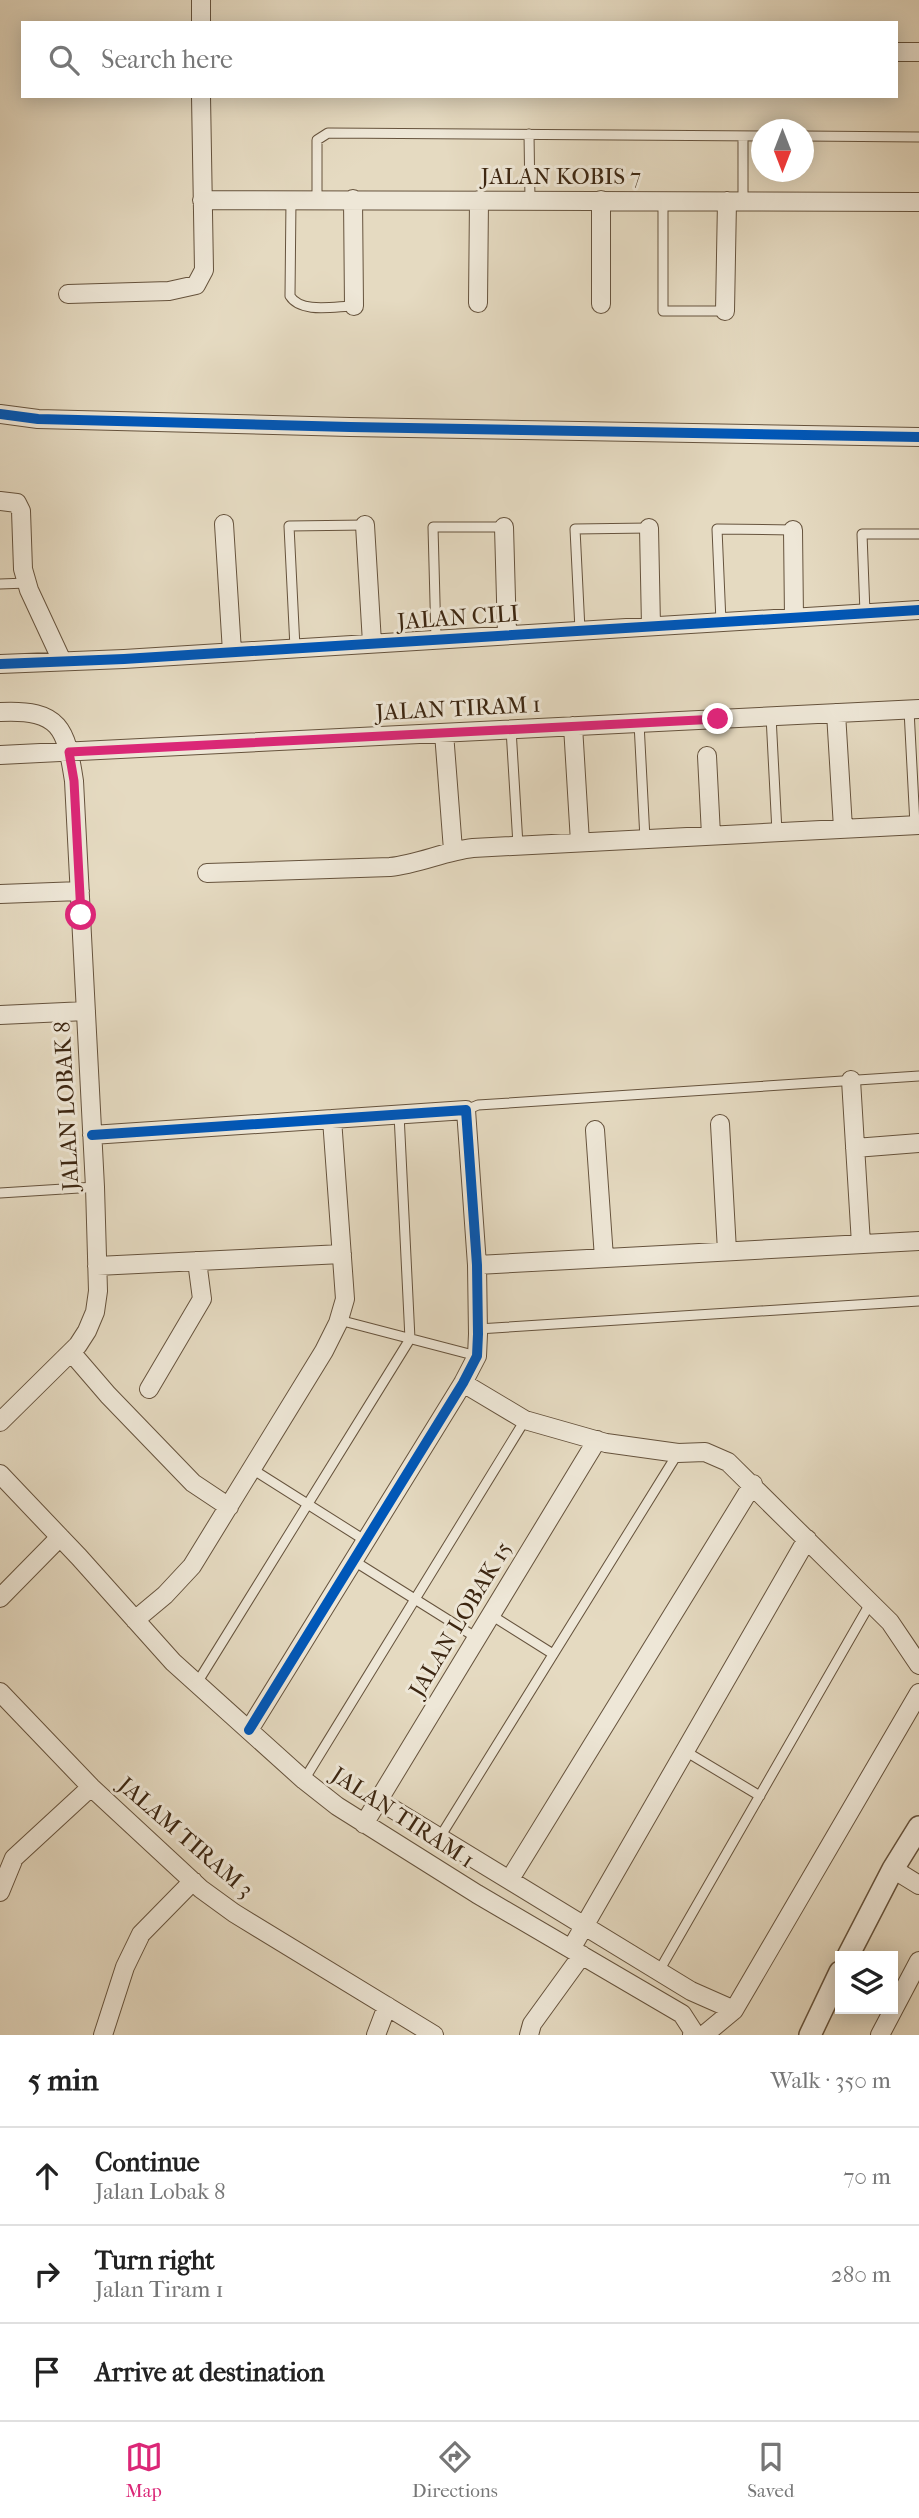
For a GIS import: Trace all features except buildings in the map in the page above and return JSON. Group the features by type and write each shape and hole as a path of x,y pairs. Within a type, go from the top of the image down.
{"street":[{"path":"201,0 201,21"},
{"path":"898,52 919,52"},
{"path":"68,294 169,291 196,285 204,270 201,98"},
{"name":"JALAN KOBIS 7","path":"202,200 919,202"},
{"path":"353,200 354,306"},
{"path":"478,303 479,200"},
{"path":"601,201 601,304"},
{"path":"725,311 735,201"},
{"path":"0,414 38,419 919,437"},
{"path":"0,501 17,503 21,511 23,569 62,661"},
{"path":"225,524 232,652"},
{"path":"365,525 372,643"},
{"path":"504,527 507,635"},
{"path":"649,528 651,626"},
{"path":"793,530 794,618"},
{"name":"JALAN CILI","path":"0,664 919,610"},
{"name":"JALAN TIRAM 1","path":"0,755 914,709"},
{"path":"0,712 20,711 44,717 64,733 69,752"},
{"path":"836,713 843,828"},
{"path":"573,726 580,842"},
{"path":"444,733 453,850"},
{"name":"JALAN LOBAK 8","path":"0,1422 71,1352 87,1331 95,1312 98,1291 80,891 74,781 69,752"},
{"path":"707,756 711,835"},
{"path":"207,873 390,867 411,864 453,850 517,845 917,825"},
{"path":"0,894 80,891"},
{"path":"0,1015 86,1011"},
{"path":"851,1080 860,1244"},
{"path":"92,1135 466,1110 477,1265 477,1356 463,1383 249,1730"},
{"path":"135,1619 166,1595 191,1566 324,1351 339,1320 345,1299 332,1119"},
{"path":"720,1124 727,1251"},
{"path":"595,1130 604,1258"},
{"path":"855,1148 919,1143"},
{"path":"477,1265 919,1241"},
{"path":"97,1266 341,1254"},
{"path":"149,1389 202,1299 197,1261"},
{"path":"71,1352 192,1483 229,1507"},
{"path":"463,1383 525,1420 597,1440 678,1453 705,1452 728,1462 890,1622 919,1665"},
{"name":"JALAN LOBAK 15","path":"364,1824 597,1440"},
{"name":"JALAN TIRAM 1","path":"0,1474 173,1662 337,1807 477,1894 682,2014 692,2035"},
{"path":"510,1880 753,1485"},
{"path":"0,1598 60,1537"},
{"path":"529,2035 576,1952 584,1925 807,1538"},
{"name":"JALAM TIRAM 3","path":"0,1692 91,1787 193,1881 234,1913 434,2035"},
{"path":"704,2035 734,2010 919,1693"},
{"path":"0,1892 14,1858 91,1787"},
{"path":"378,1800 691,1991 734,2010"},
{"path":"851,1951 893,1869 919,1827"},
{"path":"893,1869 919,1885"},
{"path":"103,2035 124,1967 141,1934 193,1881"},
{"path":"880,2035 919,1961"},
{"path":"810,2035 835,1982"},
{"path":"376,2035 387,2006"}],"lane":[{"path":"317,200 317,140 324,134 751,136"},
{"path":"529,134 530,200"},
{"path":"735,201 743,136"},
{"path":"814,136 919,137"},
{"path":"291,200 290,296 294,302 304,306 354,306"},
{"path":"663,201 663,311 725,311"},
{"path":"295,648 289,526 365,525"},
{"path":"436,639 433,527 504,527"},
{"path":"580,631 575,529 649,528"},
{"path":"721,622 717,529 793,530"},
{"path":"865,613 862,534 919,534"},
{"path":"0,584 27,583"},
{"path":"914,709 917,825"},
{"path":"771,716 777,832"},
{"path":"639,723 645,839"},
{"path":"511,729 517,845"},
{"path":"466,1110 478,1105 919,1076"},
{"path":"197,1683 410,1339 399,1114"},
{"path":"0,1193 95,1187"},
{"path":"478,1329 919,1301"},
{"path":"339,1320 477,1356"},
{"path":"304,1780 525,1420"},
{"path":"440,1837 678,1453"},
{"path":"252,1469 366,1541"},
{"path":"354,1561 477,1638"},
{"path":"659,1970 871,1602"},
{"path":"491,1615 553,1654"},
{"path":"685,1751 760,1796"}],"cycle path":[{"path":"0,414 38,419 350,427 919,437"},
{"path":"0,664 124,659 919,610"},
{"path":"92,1135 466,1110 477,1265 477,1356 463,1383 249,1730"}],"route":[{"path":"81,915 74,781 69,752 718,719"}]}
